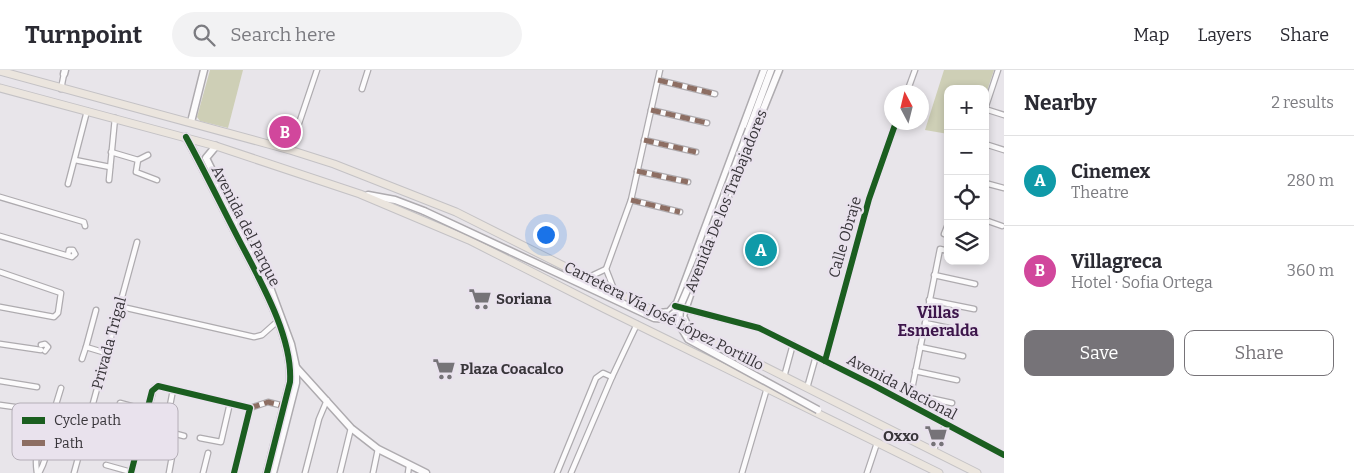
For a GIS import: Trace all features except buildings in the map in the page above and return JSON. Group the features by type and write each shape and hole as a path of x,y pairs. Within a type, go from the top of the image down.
{"main road":[{"path":"191,122 204,70"},
{"name":"Avenida De los Trabajadores","path":"652,311 663,313 675,306 764,70"},
{"path":"360,194 395,200 424,211 654,318 667,319 679,308 698,264 771,70"},
{"name":"Avenida De los Trabajadores","path":"692,331 684,322 684,309 778,70"},
{"name":"Carretera Vía José López Portillo","path":"1,71 61,89 191,122 290,150 334,164 456,212 977,473"},
{"name":"Carretera Vía José López Portillo","path":"0,88 186,137 360,194 463,237 938,473"},
{"path":"746,120 735,157 681,306 679,324 688,339 859,434"},
{"name":"Avenida del Parque","path":"186,137 292,344 296,367 296,383 273,473"},
{"name":"Avenida del Parque","path":"216,146 206,158 271,290 289,360 290,382 267,473"},
{"path":"289,360 351,428 409,470 426,473"}],"street":[{"path":"290,150 317,70"},
{"path":"362,89 368,70"},
{"path":"615,293 606,269 631,200 660,70"},
{"path":"910,85 915,70"},
{"path":"989,97 998,71 1004,75"},
{"path":"61,89 65,72"},
{"path":"658,80 715,94"},
{"path":"651,110 707,123"},
{"path":"989,110 1004,115"},
{"path":"68,184 87,111"},
{"path":"109,180 114,118"},
{"name":"Calle Obraje","path":"825,361 869,199 893,130"},
{"path":"644,140 696,152"},
{"path":"989,145 1004,150"},
{"path":"112,152 138,160 148,155"},
{"path":"75,160 110,167"},
{"path":"138,160 136,172 156,180"},
{"path":"637,171 688,182"},
{"path":"989,184 1004,188"},
{"path":"0,197 80,221"},
{"path":"631,200 680,212"},
{"path":"989,221 1002,226"},
{"path":"0,236 68,255"},
{"name":"Privada Trigal","path":"93,403 137,242"},
{"path":"909,404 934,275 940,249 944,250"},
{"path":"587,278 606,269"},
{"path":"0,272 61,293 58,313 54,317 0,307"},
{"path":"934,275 975,284"},
{"path":"929,300 974,309"},
{"path":"118,306 254,337 262,335 279,320"},
{"name":"Avenida Nacional","path":"675,306 759,328 909,404 1004,455"},
{"path":"82,359 96,310"},
{"path":"924,323 968,332"},
{"path":"571,473 612,378 638,324"},
{"path":"0,344 41,350"},
{"path":"784,377 793,344"},
{"path":"920,347 963,356"},
{"path":"86,348 106,353"},
{"path":"807,388 816,356"},
{"path":"915,371 957,380"},
{"path":"557,473 596,378 603,373 612,378"},
{"path":"0,381 37,387"},
{"path":"56,403 61,388"},
{"path":"149,403 154,388 173,390 250,408 268,402 284,406"},
{"path":"742,473 767,388"},
{"path":"170,403 173,390"},
{"path":"911,394 952,403"},
{"path":"306,473 319,419 327,400"},
{"path":"200,438 221,442 230,403"},
{"path":"234,473 250,408"},
{"path":"933,451 946,424"},
{"path":"340,473 351,428"},
{"path":"178,434 184,436"},
{"path":"867,473 877,443"},
{"path":"373,473 378,449"},
{"path":"203,473 208,453"},
{"path":"36,460 38,473"},
{"path":"38,473 44,460"},
{"name":"Privada Trigal","path":"74,473 77,460"},
{"path":"169,473 171,460"},
{"path":"106,465 131,472"}],"green space":[{"path":"210,70 243,70 228,128 200,121 197,117"},
{"path":"944,70 994,70 989,85 944,85 944,133 925,130 929,130 929,117"}],"marked path":[{"path":"658,80 715,94"},
{"path":"651,110 707,123"},
{"path":"644,140 696,152"},
{"path":"637,171 688,182"},
{"path":"631,200 680,212"},
{"path":"250,408 268,402 284,406"}],"cycle path":[{"path":"825,361 869,199 893,130"},
{"path":"186,137 264,288 286,345 290,382 267,473"},
{"path":"675,306 759,328 873,385 1004,455"},
{"path":"149,403 152,391 158,386 250,408 234,473"},
{"path":"131,473 134,460"}],"place":[{"name":"Villagreca","path":"285,132"},
{"name":"Cinemex","path":"761,250"},
{"name":"Soriana","path":"480,299"},
{"name":"Plaza Coacalco","path":"444,369"},
{"name":"Oxxo","path":"936,436"}],"district":[{"name":"Villas Esmeralda","path":"938,321"}]}
